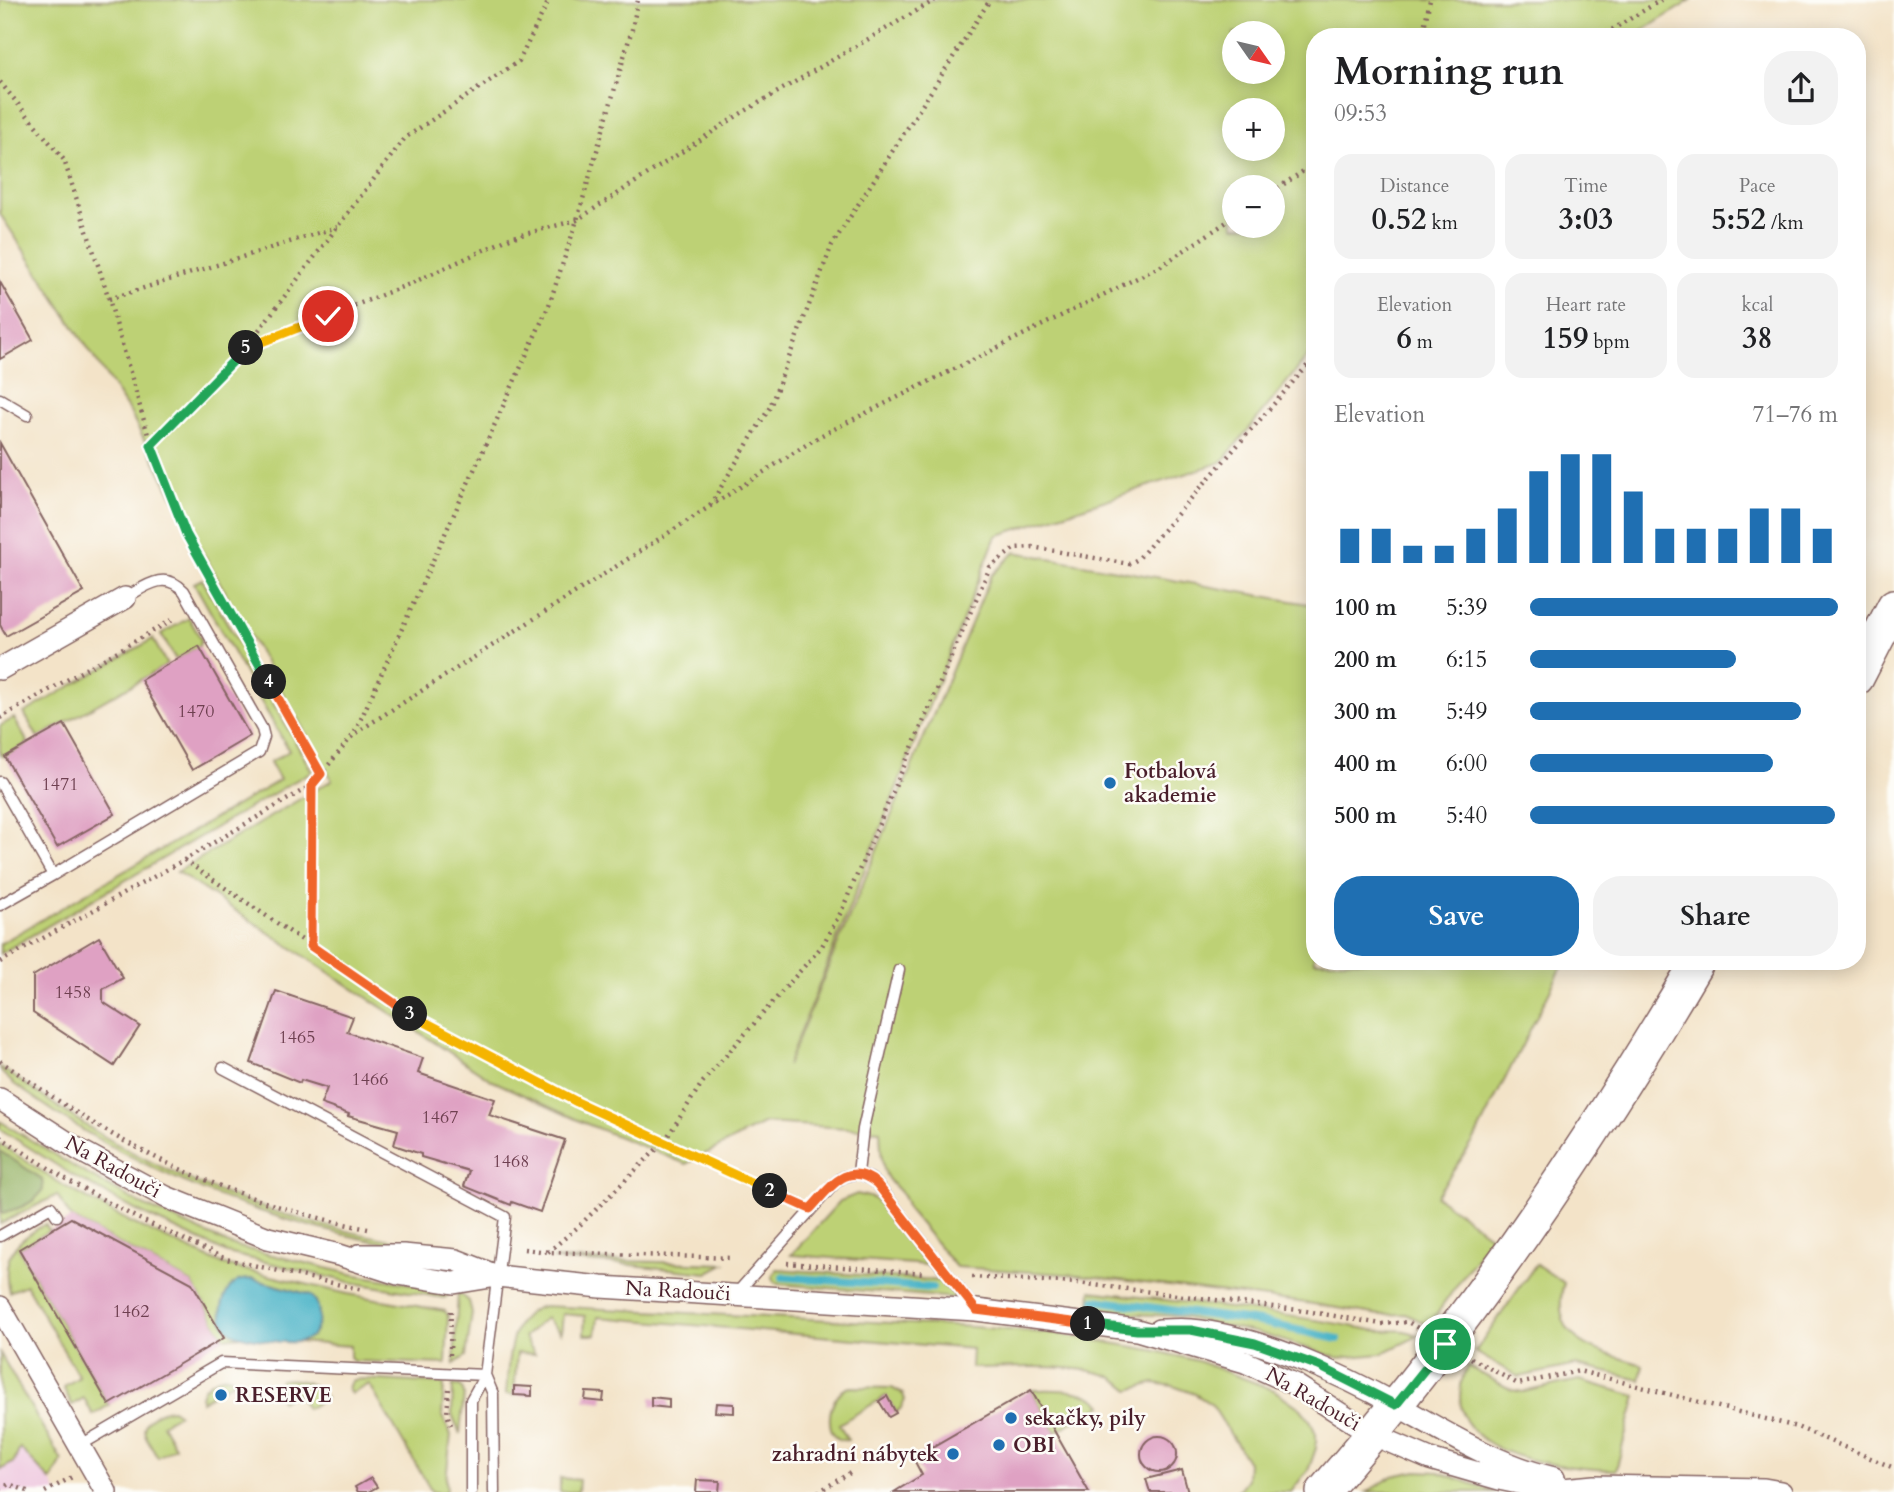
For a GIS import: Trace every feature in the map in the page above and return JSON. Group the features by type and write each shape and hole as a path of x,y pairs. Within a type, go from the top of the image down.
{"main road":[{"path":"1866,660 1894,606"},
{"path":"1322,1492 1373,1434 1445,1344 1536,1217 1613,1102 1693,970"}],"street":[{"path":"0,669 125,598"},
{"name":"Na Radouči","path":"0,1099 79,1150 166,1197 268,1238 339,1255 402,1255 456,1260 496,1276 601,1287 976,1310 1137,1330 1245,1362 1294,1384 1373,1434 1430,1459 1499,1479 1552,1490 1594,1486"},
{"path":"0,1307 106,1492"},
{"path":"1137,1330 1191,1330 1255,1343 1319,1366 1508,1464 1550,1477 1594,1486 1764,1489 1781,1492"}],"lane":[{"path":"0,399 27,415"},
{"path":"0,904 254,757 263,744 262,729 179,585 165,579 157,580 125,598"},
{"path":"0,782 53,875"},
{"path":"858,1173 863,1129 899,970"},
{"path":"223,1068 505,1217 485,1375 471,1400 471,1492"},
{"path":"734,1295 835,1183 843,1177 858,1173 871,1178 877,1184 976,1310"},
{"path":"0,1236 51,1207 57,1216"},
{"path":"79,1446 221,1363 485,1375"},
{"path":"485,1375 494,1394 494,1492"}],"path":[{"path":"151,445 244,349 405,138 519,61 549,0"},
{"path":"0,962 312,785 354,735 549,305 577,220 638,0"},
{"path":"244,349 412,283 510,238 577,220 740,114 936,0"},
{"path":"708,507 770,407 832,245 990,0"},
{"path":"1423,0 1430,1 1424,28"},
{"path":"1615,28 1661,0"},
{"path":"0,82 64,160 109,299 151,445 186,534 321,774"},
{"path":"1285,183 1306,169"},
{"path":"109,299 338,226"},
{"path":"354,735 820,436 1161,266 1222,226"},
{"path":"548,1252 578,1227 664,1142 702,1083 821,946 841,912 990,567 1015,548 1032,547 1129,564 1138,559 1306,367"},
{"path":"0,718 174,619"},
{"path":"311,946 312,785"},
{"path":"184,860 414,1016 577,1102 810,1209"},
{"path":"0,1060 102,1128 181,1169 223,1187 307,1215 378,1231"},
{"path":"524,1249 732,1258"},
{"path":"783,1263 937,1274"},
{"path":"965,1276 1078,1283 1306,1311 1381,1324 1408,1322 1424,1332"},
{"path":"441,1304 453,1306 450,1364"},
{"path":"1471,1358 1518,1384 1579,1371 1797,1427 1894,1468"},
{"path":"818,1492 850,1473"},
{"path":"45,1492 75,1475"},
{"path":"0,1489 9,1484 30,1492"}],"shaded area":[{"path":"0,1375 56,1474 51,1481 57,1492 0,1492"}],"green space":[{"path":"0,0 1691,0 1647,28 1306,28 1306,359 1222,462 996,536 787,1066 991,576 1015,552 1306,604 1306,970 1560,970 1473,1142 1436,1196 1491,1236 1429,1325 1406,1314 1380,1315 1307,1303 1079,1275 956,1267 907,1208 904,1198 886,1175 880,1130 765,1123 686,1164 582,1122 493,1081 177,872 332,780 191,532 131,414 0,214"},
{"path":"202,579 312,771 0,954 0,944 280,780 270,762 289,751 194,583"},
{"path":"189,618 201,639 199,646 176,660 161,634"},
{"path":"153,639 167,665 38,738 24,713"},
{"path":"14,718 28,743 5,757 0,755 0,726"},
{"path":"0,1067 98,1133 137,1155 222,1193 314,1223 360,1234 450,1247 449,1253 358,1238 313,1227 268,1214 182,1181 139,1161 77,1126 14,1084 2,1073"},
{"path":"0,1121 141,1204 231,1245 351,1274 448,1290 448,1295 444,1298 349,1282 227,1253 137,1211 72,1175 0,1129"},
{"path":"0,1144 66,1187 132,1223 224,1265 348,1294 445,1311 448,1316 446,1364 353,1361 350,1357 350,1346 297,1342 312,1336 315,1331 311,1295 252,1279 225,1325 231,1332 241,1336 224,1338 192,1283 71,1218 57,1195 0,1224"},
{"path":"0,1151 42,1179 43,1190 20,1208 2,1213"},
{"path":"857,1194 873,1198 881,1205 928,1265 791,1255 840,1201"},
{"path":"45,1224 49,1231 19,1249 109,1405 93,1415 84,1398 72,1405 64,1389 79,1377 26,1285 9,1292 7,1268 13,1250 26,1236"},
{"path":"553,1259 724,1264 707,1273"},
{"path":"1536,1264 1564,1283 1561,1303 1563,1319 1570,1332 1594,1349 1643,1365 1640,1380 1576,1365 1519,1377 1475,1352"},
{"path":"777,1269 943,1281 957,1297 778,1284 772,1277"},
{"path":"1091,1291 1267,1313 1378,1331 1401,1330 1418,1336 1381,1354 1339,1358 1258,1333 1176,1316 1130,1314 1090,1307"},
{"path":"458,1292 469,1301 472,1313 466,1356 454,1364"},
{"path":"544,1306 974,1327 1059,1334 1152,1350 1198,1361 1274,1390 1301,1409 1310,1420 1316,1434 1316,1448 1309,1468 1291,1492 1237,1492 1247,1479 1248,1462 1212,1405 1195,1394 1173,1386 1154,1383 1130,1390 1110,1376 1076,1369 971,1368 972,1349 598,1317 596,1335 584,1335 585,1316 563,1314 561,1333 546,1318 524,1337 535,1354 517,1353 514,1395 506,1394 509,1355 516,1330 522,1319"},
{"path":"0,1353 62,1461 51,1481 20,1448 14,1462 0,1470"},
{"path":"1467,1366 1512,1390 1523,1392 1579,1380 1636,1396 1616,1470 1562,1466 1533,1460 1505,1451 1482,1438 1466,1420 1460,1397"},
{"path":"229,1376 236,1380 201,1401 203,1390 209,1383"},
{"path":"280,1380 306,1382 326,1398 307,1409 297,1392 281,1401 274,1388"},
{"path":"353,1380 444,1384 442,1416 451,1435 447,1492 432,1492 369,1384 351,1394 348,1389 350,1383"},
{"path":"453,1385 461,1386 464,1394 460,1434 452,1414"},
{"path":"850,1387 892,1388 903,1394 905,1400 896,1413 886,1396 839,1424 848,1440 840,1439 834,1435 831,1427 831,1408 841,1391"},
{"path":"1031,1390 1079,1392 1103,1405 1055,1432"},
{"path":"172,1409 179,1414 162,1424 175,1447 158,1457 144,1429 149,1419 156,1414"},
{"path":"1417,1471 1439,1472 1495,1492 1367,1492 1393,1476"},
{"path":"560,1478 579,1480 578,1492 560,1492"}],"water":[{"path":"252,1279 311,1295 317,1304 319,1315 312,1336 300,1341 282,1342 252,1338 230,1331 223,1320 224,1299 236,1282"}],"building":[{"path":"0,282 33,340 0,359"},
{"path":"0,443 84,592 6,636 0,625"},
{"path":"199,646 250,736 192,770 141,680"},
{"path":"64,724 115,814 57,847 5,757"},
{"path":"99,937 123,978 103,989 103,1002 140,1026 114,1066 33,1013 33,976"},
{"path":"276,991 353,1017 347,1032 423,1058 418,1073 495,1099 489,1115 565,1140 540,1212 512,1202 511,1205 464,1186 469,1171 421,1157 421,1154 394,1145 398,1130 348,1116 349,1114 321,1104 327,1088 301,1080 300,1083 251,1063"},
{"path":"71,1218 192,1283 224,1338 109,1405 19,1249"},
{"path":"514,1386 532,1387 532,1396 514,1395"},
{"name":"OBI","path":"1031,1390 1089,1492 894,1492 922,1475 913,1458"},
{"path":"586,1392 604,1393 603,1402 585,1400"},
{"path":"887,1396 896,1413 889,1417 879,1401"},
{"path":"651,1397 669,1399 669,1408 651,1406"},
{"path":"716,1403 734,1404 734,1413 715,1412"},
{"path":"1159,1436 1172,1441 1177,1454 1172,1467 1159,1472 1146,1467 1141,1454 1146,1441"},
{"path":"1182,1470 1188,1492 1150,1492 1146,1479"},
{"path":"371,1478 377,1487 368,1492 358,1492 355,1487"},
{"path":"697,1480 720,1481 719,1492 696,1492"}],"waterway":[{"path":"783,1277 932,1288"},
{"path":"1095,1300 1260,1322 1338,1339"}],"place":[{"name":"Fotbalová akademie","path":"1110,783"},
{"name":"RESERVE","path":"221,1395"},
{"name":"sekačky, pily","path":"1011,1418"},
{"name":"OBI","path":"999,1445"},
{"name":"zahradní nábytek","path":"953,1454"}],"route":[{"path":"328,316 244,349 151,445 186,534 321,774 312,785 311,946 414,1016 577,1102 810,1209 843,1177 858,1173 871,1178 976,1310 1137,1330 1191,1330 1255,1343 1319,1366 1396,1405 1445,1344"}]}
